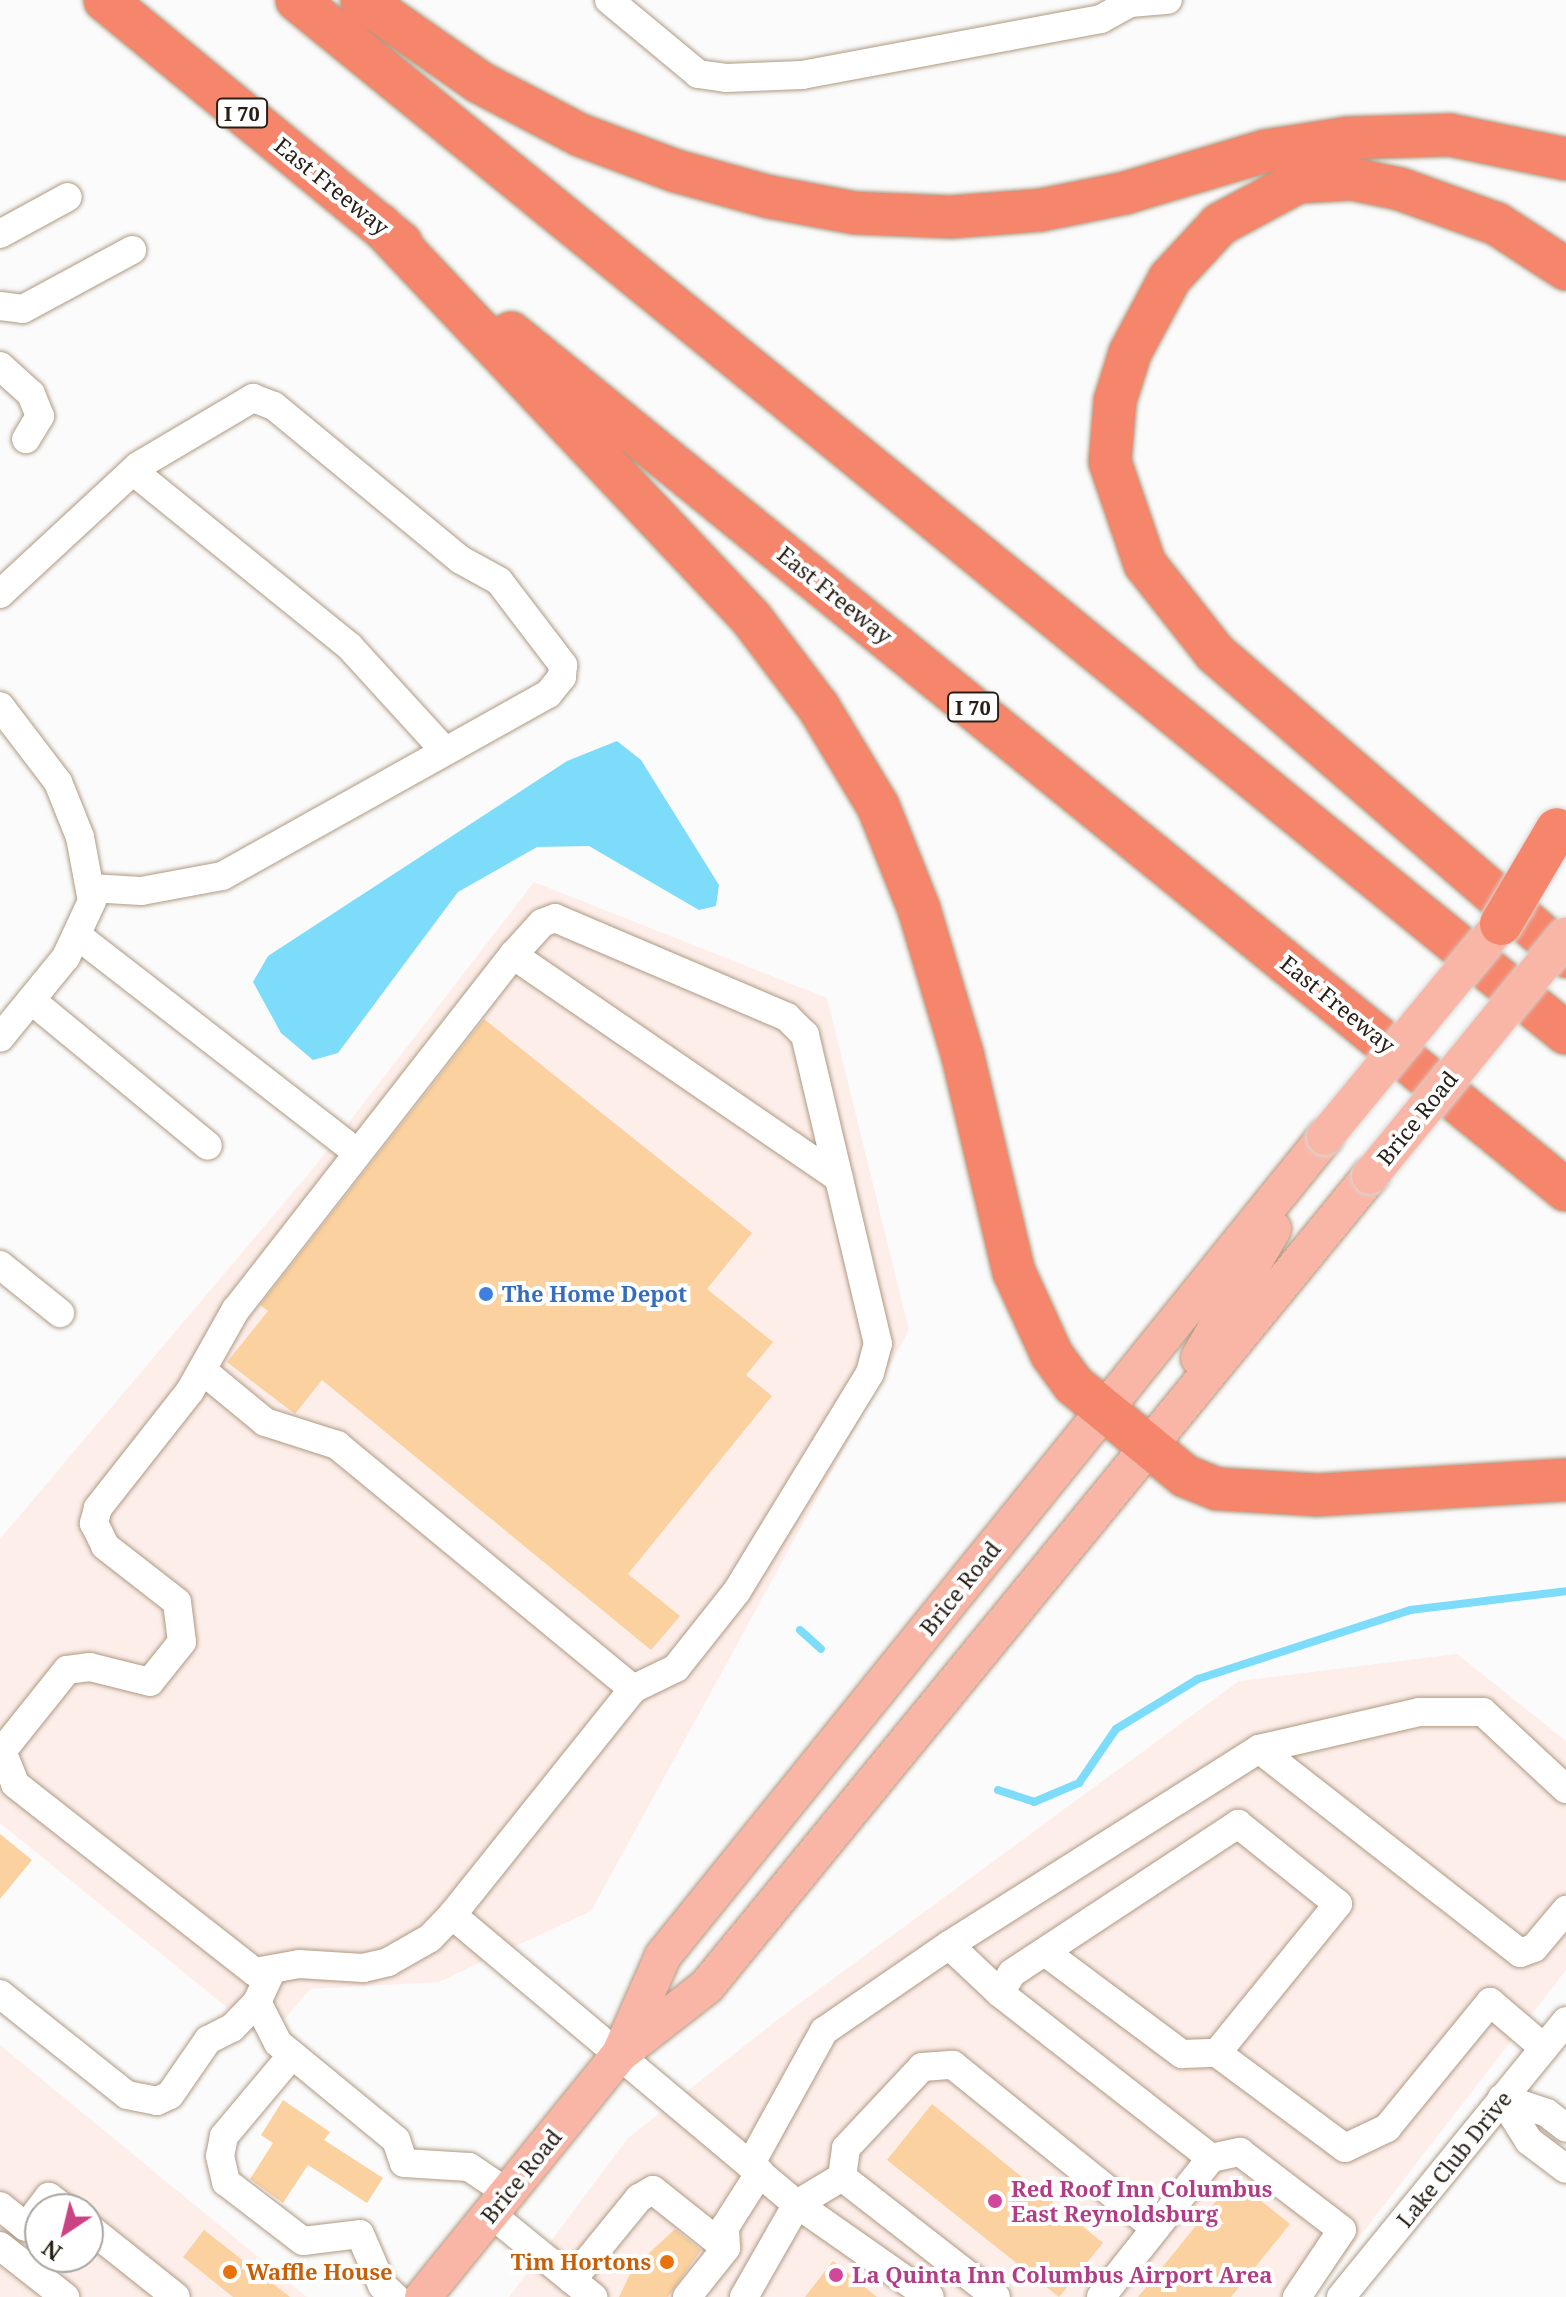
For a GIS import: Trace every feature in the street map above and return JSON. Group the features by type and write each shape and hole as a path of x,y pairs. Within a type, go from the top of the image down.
{"highway":[{"name":"East Freeway","path":"105,0 1566,1190"},
{"path":"297,0 1566,1033"},
{"path":"362,0 479,82 580,135 770,197 855,213 951,217 1041,210 1125,193 1265,151 1348,138 1450,135 1566,159"},
{"path":"1566,269 1497,224 1400,189 1352,179 1298,182 1220,224 1170,278 1126,365 1115,401 1110,462 1145,564 1215,653 1566,956"},
{"path":"380,225 751,618 819,708 878,806 919,909 963,1057 1014,1272 1052,1355 1101,1412 1185,1476 1218,1489 1262,1494 1566,1480"},
{"path":"1501,924 1563,830"}],"main road":[{"name":"Brice Road","path":"620,2054 663,1956 1101,1412 1501,924"},
{"name":"Brice Road","path":"423,2297 620,2054 707,1986 1566,936"},
{"name":"Brice Road","path":"1147,1448 1325,1137"}],"street":[{"path":"609,0 698,74 726,78 802,75 1101,19 1130,3 1168,0"},
{"path":"0,234 68,197"},
{"path":"0,306 23,309 132,250"},
{"path":"0,366 31,394 40,416 26,439"},
{"path":"0,594 133,471 245,398 263,400 461,560 499,581 563,665 562,677 548,694 222,876 141,891 90,888"},
{"path":"133,471 350,647 445,751"},
{"path":"0,706 58,782 80,837 92,901 78,936 0,1038"},
{"path":"555,918 787,1017 805,1035 878,1344 870,1373 737,1591 676,1668 633,1689 452,1915 430,1938 388,1962 363,1968 299,1964 271,1972 255,1972 15,1784 1,1751 67,1670 90,1667 150,1682 182,1642 177,1602 105,1546 94,1523 98,1508 202,1370 236,1309 358,1153 513,955 542,923 555,918"},
{"path":"78,936 358,1153"},
{"path":"513,955 839,1178"},
{"path":"31,1000 208,1146"},
{"path":"0,1265 60,1313"},
{"path":"202,1370 265,1422 337,1445 633,1689"},
{"path":"687,2297 726,2248 725,2227 824,2031 949,1945 1259,1749 1419,1712 1483,1712 1566,1789"},
{"path":"1259,1749 1520,1953 1534,1948 1566,1910"},
{"path":"1000,1993 1012,1973 1238,1824 1338,1904 1217,2053"},
{"path":"452,1915 797,2204 847,2234 930,2297"},
{"path":"949,1945 1000,1993 1211,2158"},
{"path":"1045,1952 1182,2054 1217,2053 1345,2148 1387,2128 1490,2002 1544,2048"},
{"path":"0,1994 127,2095 143,2101 170,2095 208,2040 232,2028 257,2002 271,1972"},
{"path":"257,2002 278,2043 396,2140 404,2163 469,2167 499,2203 582,2288 639,2198 653,2190 726,2248"},
{"name":"Lake Club Drive","path":"1341,2297 1566,2021"},
{"path":"292,2055 224,2136 220,2156 226,2182 303,2241 360,2234 382,2285 395,2297"},
{"path":"842,2177 846,2148 922,2067 953,2065 1155,2228"},
{"path":"1502,2098 1547,2113 1566,2128"},
{"path":"1502,2098 1529,2141 1566,2169"},
{"path":"1101,2297 1211,2158 1240,2152 1342,2230 1297,2297"},
{"path":"744,2297 797,2204 842,2177"},
{"path":"842,2177 996,2297"},
{"path":"0,2206 24,2225"},
{"path":"104,2240 176,2297"},
{"path":"0,2246 65,2297"}],"shaded area":[{"path":"534,882 827,998 909,1330 591,1911 439,1982 310,1989 267,2040 0,1823 0,1539 316,1165"},
{"path":"1457,1654 1566,1741 1566,1970 1313,2297 509,2297 628,2138 781,2017 1239,1681"},
{"path":"0,2045 307,2297 0,2297"}],"water":[{"path":"617,741 641,760 719,885 716,906 699,910 589,846 537,847 458,892 338,1053 313,1060 281,1033 253,982 268,956 567,761"}],"building":[{"name":"The Home Depot","path":"484,1019 752,1233 707,1289 773,1342 746,1375 772,1396 628,1574 680,1616 651,1650 322,1380 295,1414 227,1362 268,1311 260,1305"},
{"path":"0,1834 32,1860 0,1899"},
{"path":"283,2100 330,2132 324,2140 383,2178 367,2203 308,2165 283,2203 250,2179 273,2143 261,2135"},
{"name":"Red Roof Inn Columbus East Reynoldsburg","path":"932,2104 1103,2243 1059,2297 887,2160"},
{"path":"1234,2179 1290,2224 1231,2297 1138,2297"},
{"name":"Tim Hortons","path":"675,2229 701,2250 668,2297 619,2297 633,2268"},
{"name":"Waffle House","path":"204,2230 290,2297 233,2297 183,2257"},
{"name":"La Quinta Inn Columbus Airport Area","path":"833,2261 877,2297 805,2297"}],"waterway":[{"path":"998,1790 1034,1802 1079,1783 1116,1729 1198,1679 1410,1610 1566,1591"},
{"path":"800,1630 821,1649"}],"place":[{"name":"The Home Depot","path":"486,1294"},
{"name":"Red Roof Inn Columbus East Reynoldsburg","path":"995,2201"},
{"name":"Tim Hortons","path":"667,2262"},
{"name":"Waffle House","path":"230,2272"},
{"name":"La Quinta Inn Columbus Airport Area","path":"836,2275"}]}
